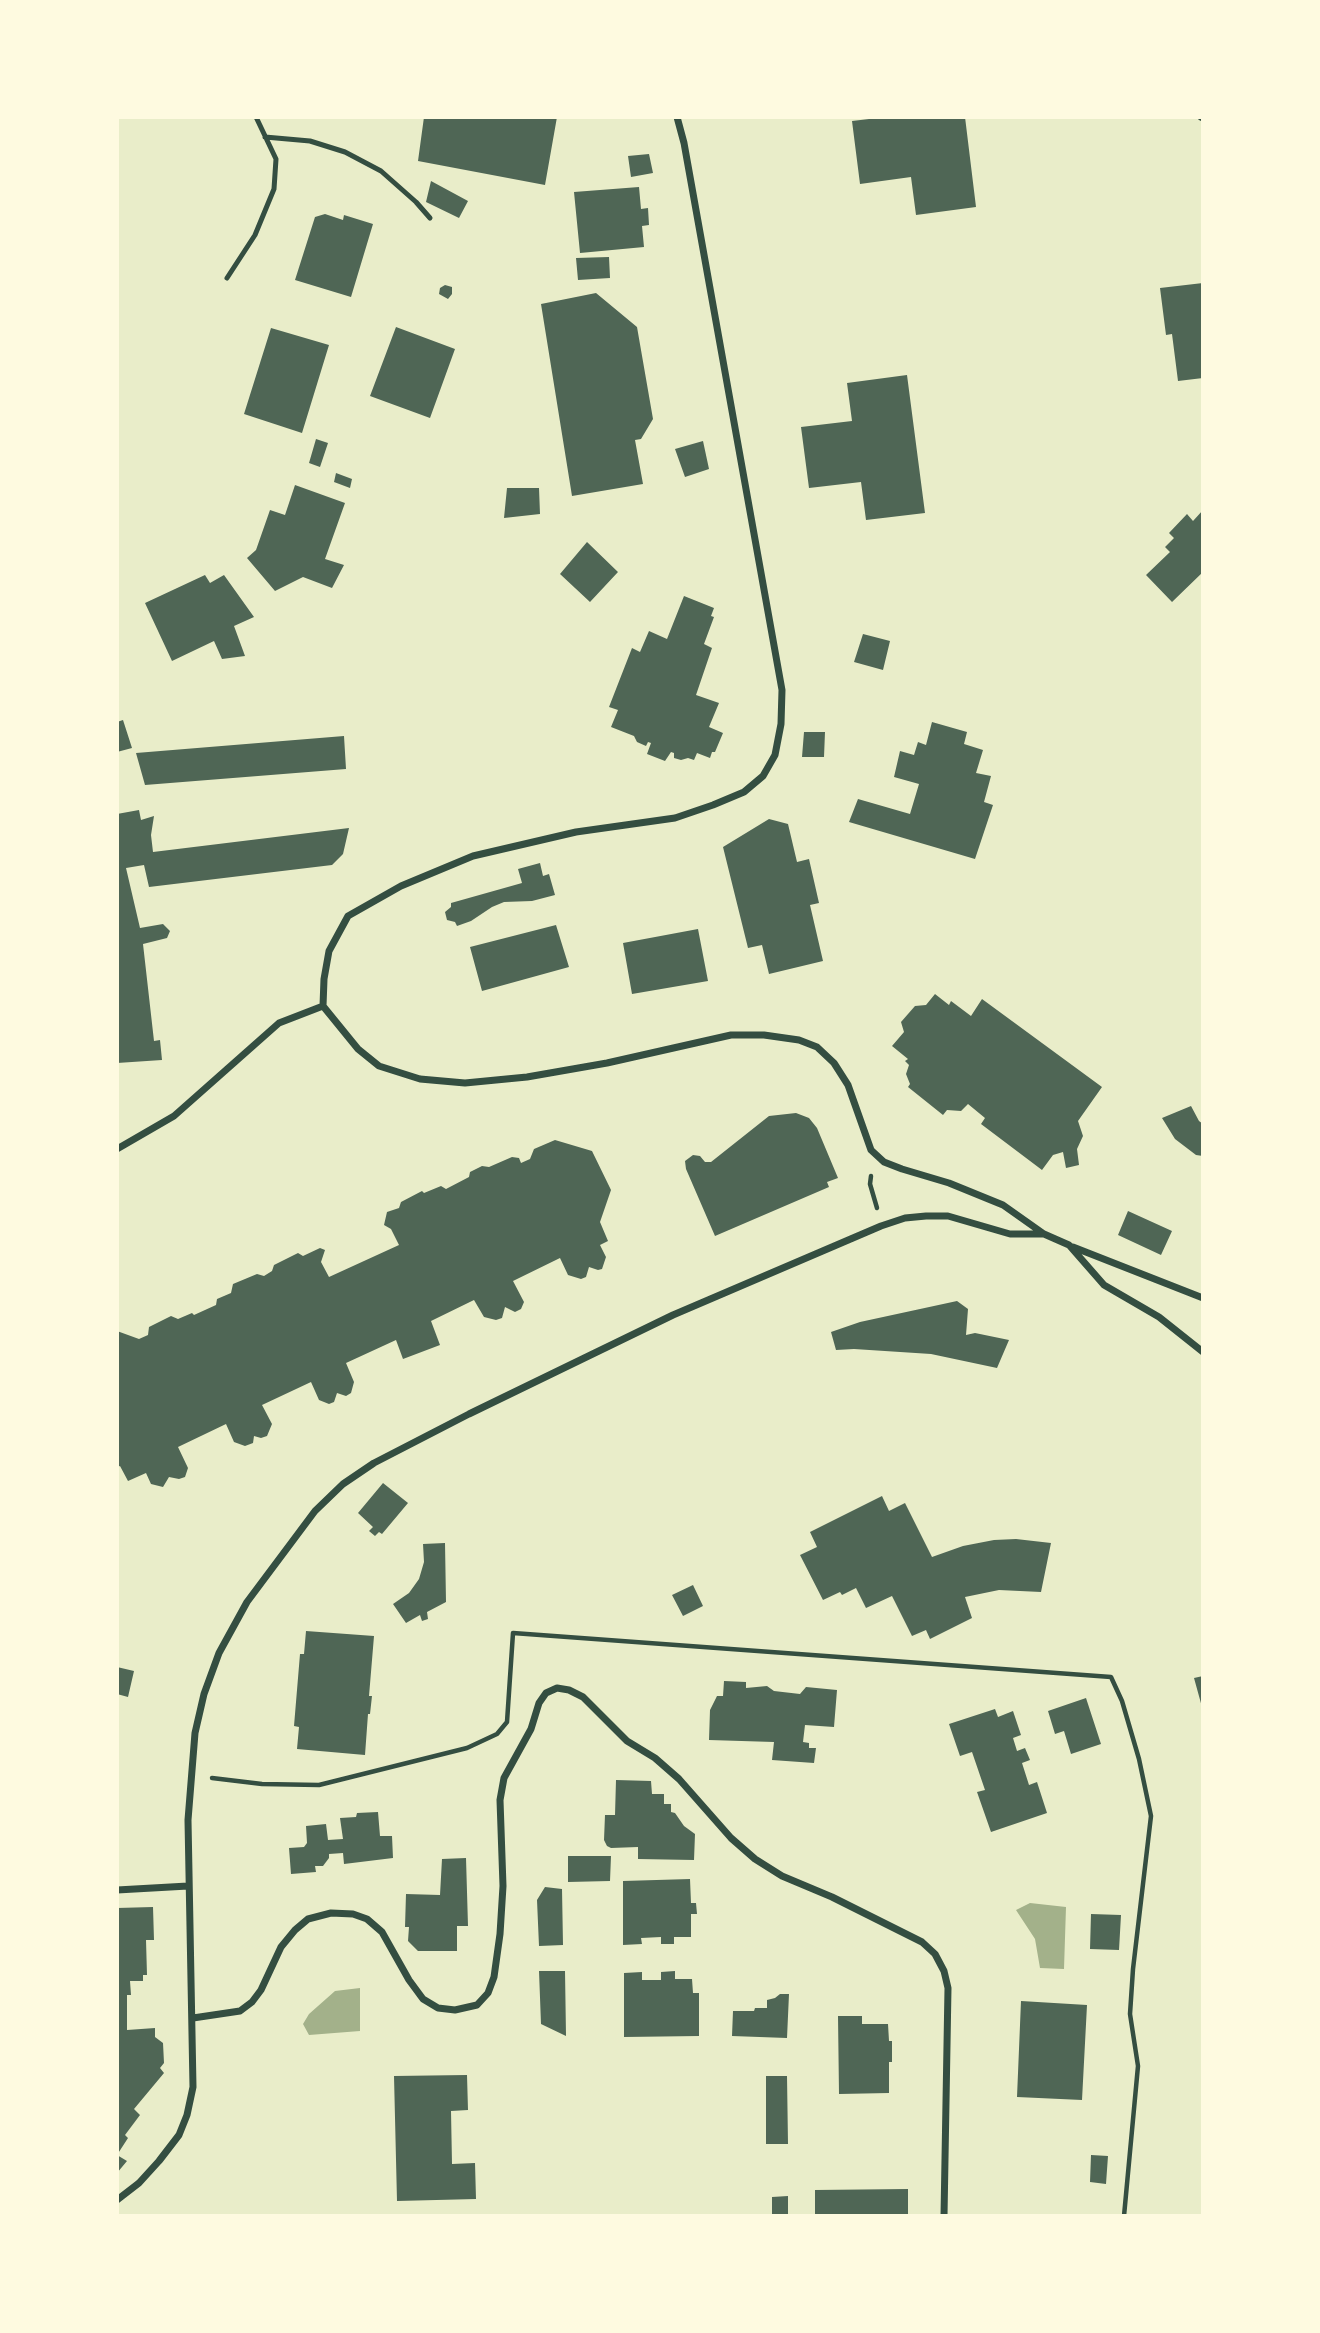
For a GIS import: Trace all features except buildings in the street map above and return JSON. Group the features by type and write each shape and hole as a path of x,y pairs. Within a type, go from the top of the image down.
{"street":[{"path":"677,117 684,143 782,690 781,724 775,755 763,776 744,792 713,805 675,818 576,832 473,856 390,892 348,916 329,951 323,1006 358,1049 379,1066 419,1079 465,1083 527,1077 607,1063 731,1035 764,1035 799,1040 817,1047 834,1063 848,1085 871,1150 884,1162 949,1183 1003,1205 1045,1234 1203,1298"},
{"path":"117,1149 174,1116 279,1023 323,1006"},
{"path":"117,2200 139,2183 179,2135 193,2087 188,1820 195,1733 204,1694 219,1653 254,1593 315,1511 343,1484 374,1464 469,1413 649,1327 881,1226 905,1218 948,1216 1010,1234 1045,1234"},
{"path":"1069,1245 1104,1285 1159,1317 1203,1352"},
{"path":"193,2018 240,2011 252,2002 261,1990 281,1947 295,1930 308,1919 331,1913 360,1916 382,1932 423,1999 438,2008 455,2010 477,2005 488,1993 494,1977 497,1955 503,1886 500,1800 504,1778 523,1747 539,1703 547,1693 557,1688 569,1690 583,1697 626,1741 654,1758 679,1779 731,1838 755,1859 782,1876 832,1897 922,1942 935,1954 944,1971 948,1988 944,2216"},
{"path":"117,1890 188,1886"}],"lane":[{"path":"227,278 255,235 274,189 275,159 256,117"},
{"path":"265,136 310,141 345,152 381,171 416,202 429,218"}],"path":[{"path":"871,1150 870,1184 881,1226"},
{"path":"190,1776 262,1784 319,1784 467,1748 497,1734 507,1723 513,1633 1111,1677 1122,1701 1139,1759 1151,1816 1133,1969 1130,2014 1138,2066 1124,2216"}],"shaded area":[{"path":"1030,1903 1066,1907 1064,1969 1040,1968 1035,1939 1016,1910"},
{"path":"360,1988 360,2031 309,2035 303,2024 309,2014 335,1991"}]}
